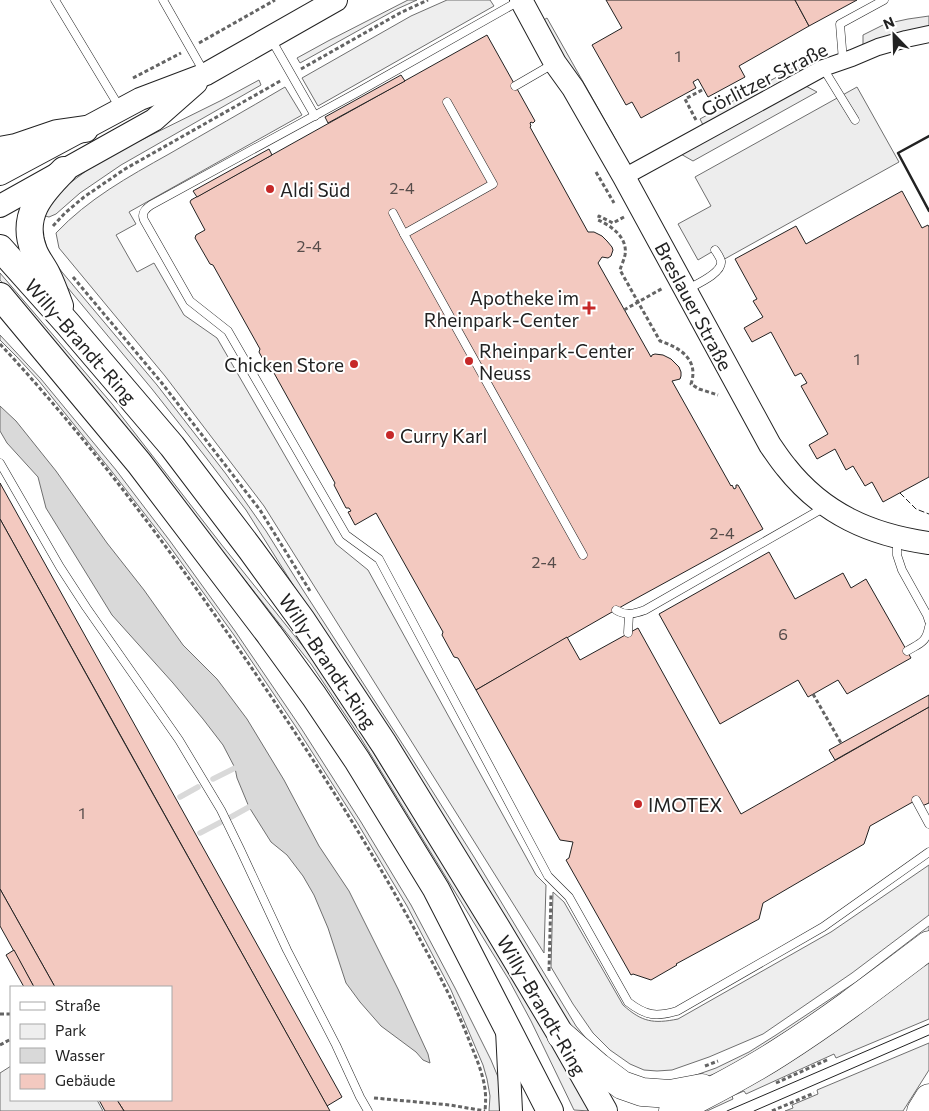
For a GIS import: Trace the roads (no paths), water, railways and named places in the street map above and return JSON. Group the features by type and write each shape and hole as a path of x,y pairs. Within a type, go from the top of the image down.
{"highway":[{"path":"673,1111 726,1085 780,1052 856,1001 929,945"},
{"path":"561,1035 622,1085 642,1092 670,1094 726,1085"},
{"path":"921,1111 929,1098"}],"main road":[{"path":"0,150 16,147 57,133 85,129"},
{"path":"64,170 48,186 32,211 30,241 47,274 67,323"},
{"name":"Willy-Brandt-Ring","path":"0,248 172,446 302,620 384,744 497,928 604,1111"},
{"name":"Willy-Brandt-Ring","path":"4,305 139,463 314,696 357,760 436,890 550,1111"}],"street":[{"path":"0,174 85,129 115,100 140,99 206,74 336,0"},
{"name":"Breslauer Straße","path":"521,0 555,63 573,88 624,177 770,445 787,468 826,506 850,521 879,533 929,543"},
{"name":"Görlitzer Straße","path":"624,177 823,68 906,38 929,34"},
{"path":"0,206 154,120 206,74"},
{"path":"507,1027 511,1111"}],"lane":[{"path":"55,0 115,100"},
{"path":"162,0 206,74"},
{"path":"521,0 315,116 151,205 144,211 143,217 190,301 228,331 346,534 379,559 548,876 569,897 628,1002 650,1015 663,1015 677,1011 823,927 929,852"},
{"path":"842,61 840,24 884,0"},
{"path":"270,37 315,116"},
{"path":"515,86 555,63"},
{"path":"823,68 854,120"},
{"path":"404,234 493,184 448,102"},
{"path":"393,213 584,554"},
{"path":"686,290 720,268 721,261 715,250"},
{"path":"0,463 60,567 170,726 221,810 287,950 368,1111"},
{"path":"616,610 629,614 645,610 826,506"},
{"path":"897,538 897,555 902,570 929,621"},
{"path":"628,633 629,614"},
{"path":"907,651 922,642 927,636 929,627"},
{"path":"916,800 929,824"}],"water":[{"path":"0,406 16,421 56,471 183,645 217,679 247,719 284,780 319,846 349,891 398,989 428,1054 430,1063 423,1060 416,1052 381,1026 346,983 328,928 314,895 303,876 287,855 271,842 249,807 235,768 223,745 173,683 112,615 46,508 38,477 7,443 0,431"}],"waterway":[{"path":"213,779 235,768"},
{"path":"180,797 198,787"},
{"path":"231,817 249,807"},
{"path":"200,833 221,822"}],"tram line":[{"path":"727,1111 929,1024"},
{"path":"754,1111 929,1035"}],"place":[{"name":"Aldi Süd","path":"270,189"},
{"name":"Apotheke im Rheinpark-Center","path":"589,308"},
{"name":"Rheinpark-Center Neuss","path":"469,361"},
{"name":"Chicken Store","path":"354,364"},
{"name":"Curry Karl","path":"390,435"},
{"name":"IMOTEX","path":"638,804"}]}
